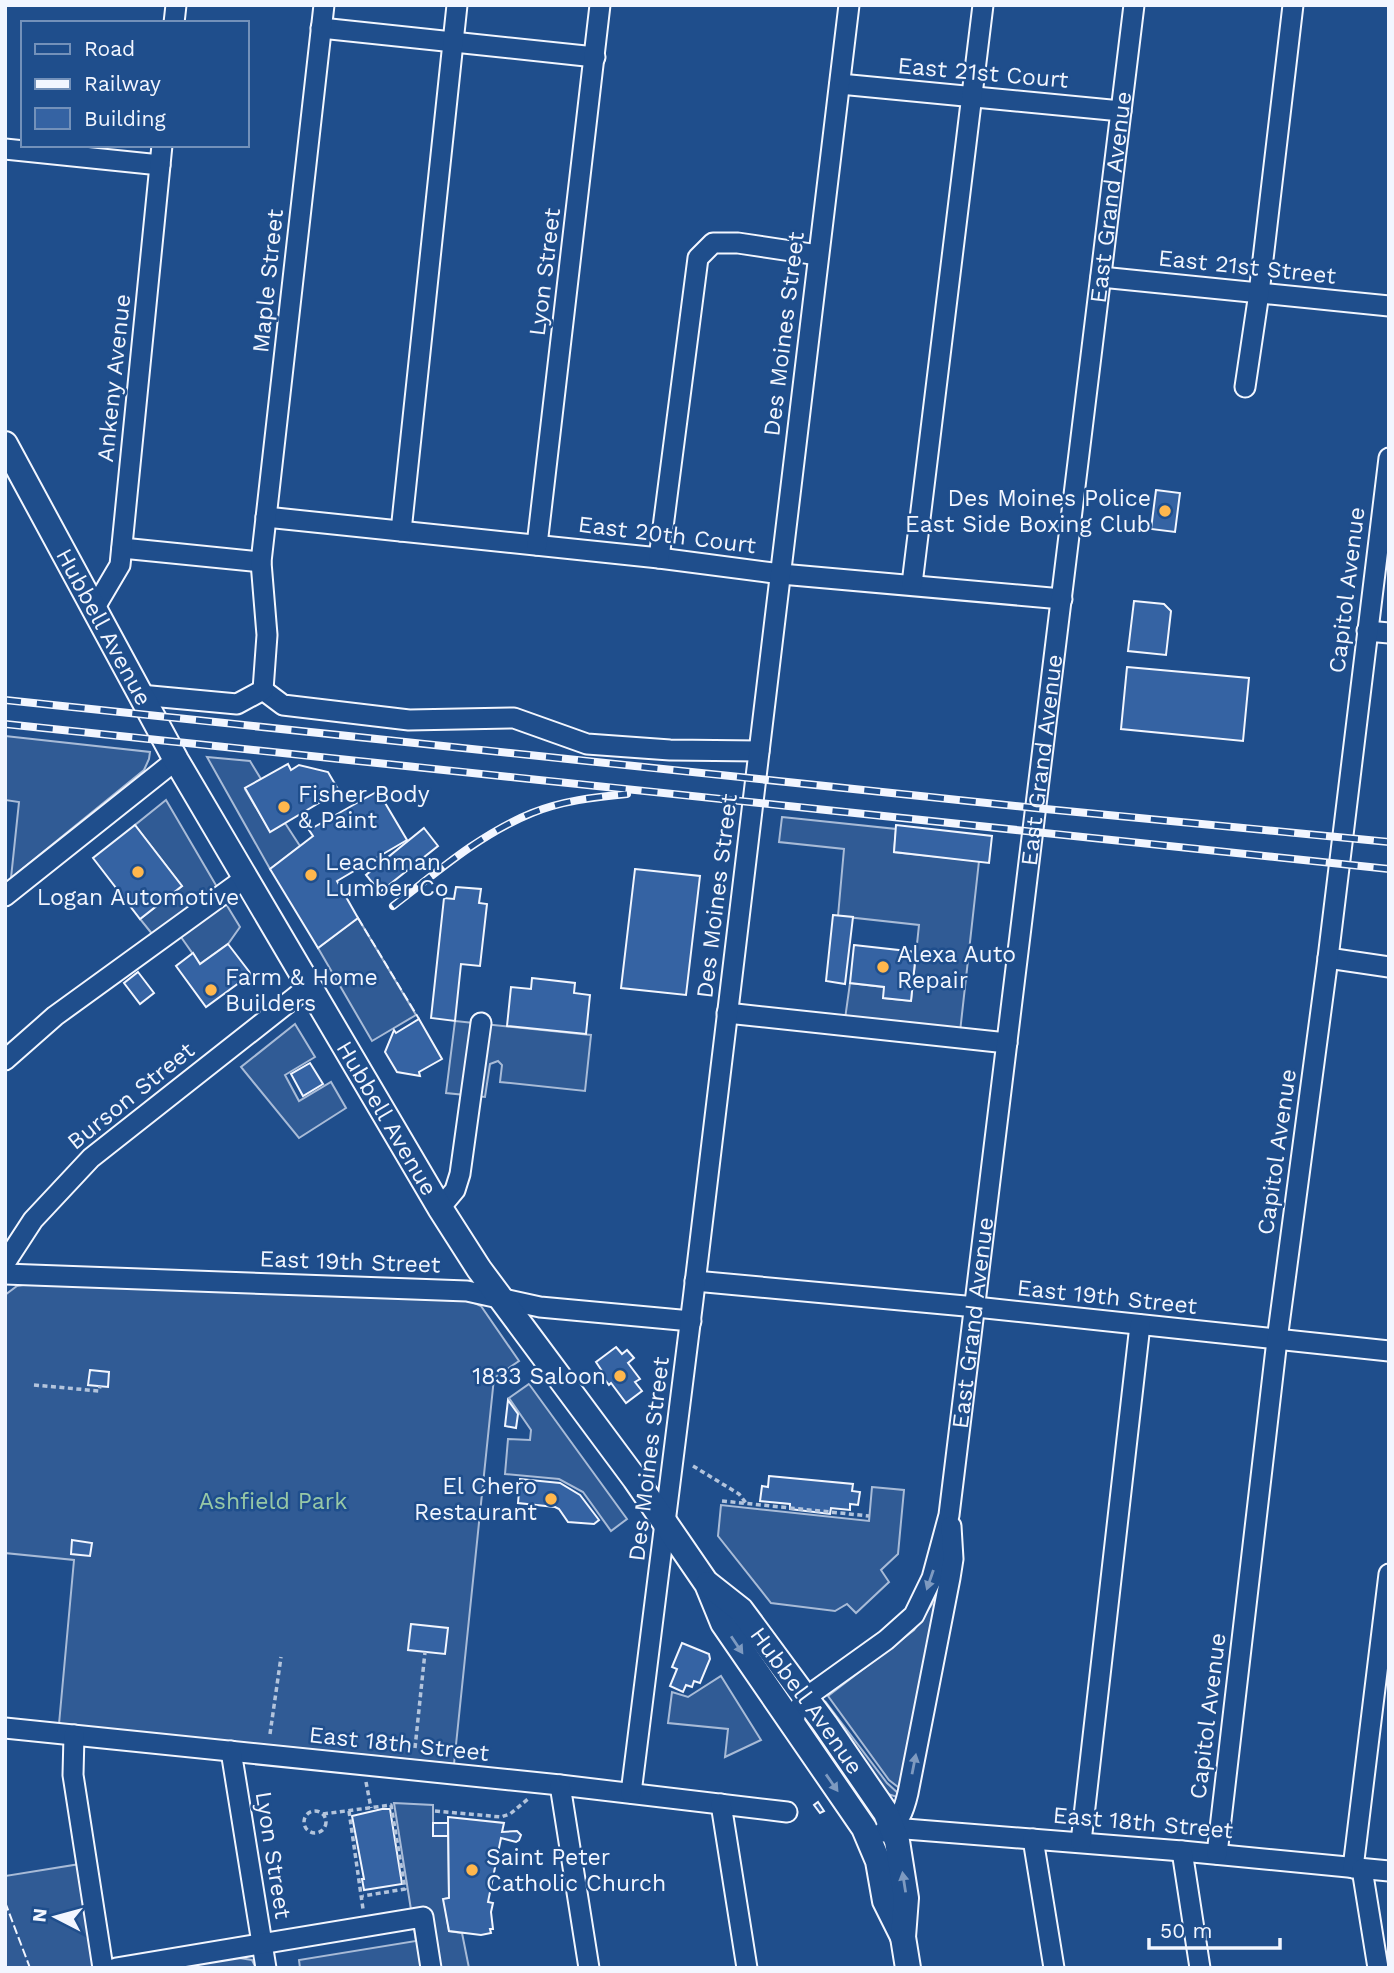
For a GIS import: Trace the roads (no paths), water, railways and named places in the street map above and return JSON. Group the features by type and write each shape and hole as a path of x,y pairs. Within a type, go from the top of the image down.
{"main road":[{"name":"Hubbell Avenue","path":"5,444 176,760 440,1208 498,1296 707,1584 723,1623 870,1838"},
{"name":"Hubbell Avenue","path":"707,1584 741,1610 879,1800 892,1828"},
{"path":"892,1828 906,1898 903,1937 908,1968"},
{"path":"870,1838 878,1861 885,1901 903,1937"}],"street":[{"name":"Maple Street","path":"261,562 324,5"},
{"path":"401,531 457,5"},
{"name":"Lyon Street","path":"537,545 600,5"},
{"name":"Des Moines Street","path":"631,1793 691,1321 849,5"},
{"path":"912,584 983,5"},
{"name":"East Grand Avenue","path":"805,1698 886,1640 914,1615 932,1578 949,1515 1133,5"},
{"path":"1245,387 1259,293 1293,5"},
{"path":"321,28 594,57"},
{"name":"East 21st Court","path":"840,84 1121,111"},
{"name":"Ankeny Avenue","path":"94,609 120,565 162,147"},
{"path":"5,149 160,165"},
{"path":"659,558 698,258 713,243 738,243 818,255"},
{"name":"East 21st Street","path":"1101,277 1389,306"},
{"name":"Capitol Avenue","path":"1217,1854 1277,1339 1328,958 1389,458"},
{"name":"East 20th Court","path":"267,517 659,558 781,574 1062,599"},
{"path":"122,548 261,562 267,635 262,690"},
{"path":"1367,631 1389,633"},
{"path":"140,695 237,704 262,690"},
{"path":"262,690 283,705 409,720 514,718 587,744 670,750 759,751"},
{"path":"5,896 176,760"},
{"path":"5,1060 55,1016 244,879"},
{"path":"1328,958 1389,967"},
{"name":"Burson Street","path":"5,1263 33,1220 91,1158 308,987"},
{"path":"727,1013 1007,1043"},
{"path":"440,1208 456,1187 481,1023"},
{"name":"East 19th Street","path":"5,1274 467,1291 540,1307 691,1321"},
{"name":"East 19th Street","path":"695,1281 976,1307 1389,1351"},
{"path":"1081,1842 1140,1325"},
{"name":"East Grand Avenue","path":"892,1828 900,1816 908,1793 946,1604 953,1559 949,1515"},
{"path":"1378,1968 1358,1868 1389,1574"},
{"path":"794,1729 795,1715 805,1698"},
{"name":"East 18th Street","path":"5,1728 560,1785 788,1812"},
{"path":"74,1735 73,1775 103,1968"},
{"name":"Lyon Street","path":"231,1751 267,1968"},
{"path":"560,1785 589,1968"},
{"path":"721,1804 747,1968"},
{"path":"870,1838 892,1828"},
{"name":"East 18th Street","path":"892,1828 1081,1842 1389,1871"},
{"path":"1033,1839 1054,1968"},
{"path":"1182,1851 1200,1968"},
{"path":"116,1968 423,1917 431,1968"}],"railway":[{"path":"5,700 1035,808 1389,842"},
{"path":"5,724 1389,869"},
{"path":"393,906 460,855 513,822 543,809 566,803 627,794"}],"place":[{"name":"Des Moines Police East Side Boxing Club","path":"1165,511"},
{"name":"Fisher Body & Paint","path":"284,807"},
{"name":"Logan Automotive","path":"138,872"},
{"name":"Leachman Lumber Co","path":"311,875"},
{"name":"Alexa Auto Repair","path":"883,967"},
{"name":"Farm & Home Builders","path":"211,990"},
{"name":"1833 Saloon","path":"620,1376"},
{"name":"El Chero Restaurant","path":"551,1499"},
{"name":"Saint Peter Catholic Church","path":"472,1870"}],"park label":[{"name":"Ashfield Park","path":"273,1501"}]}
